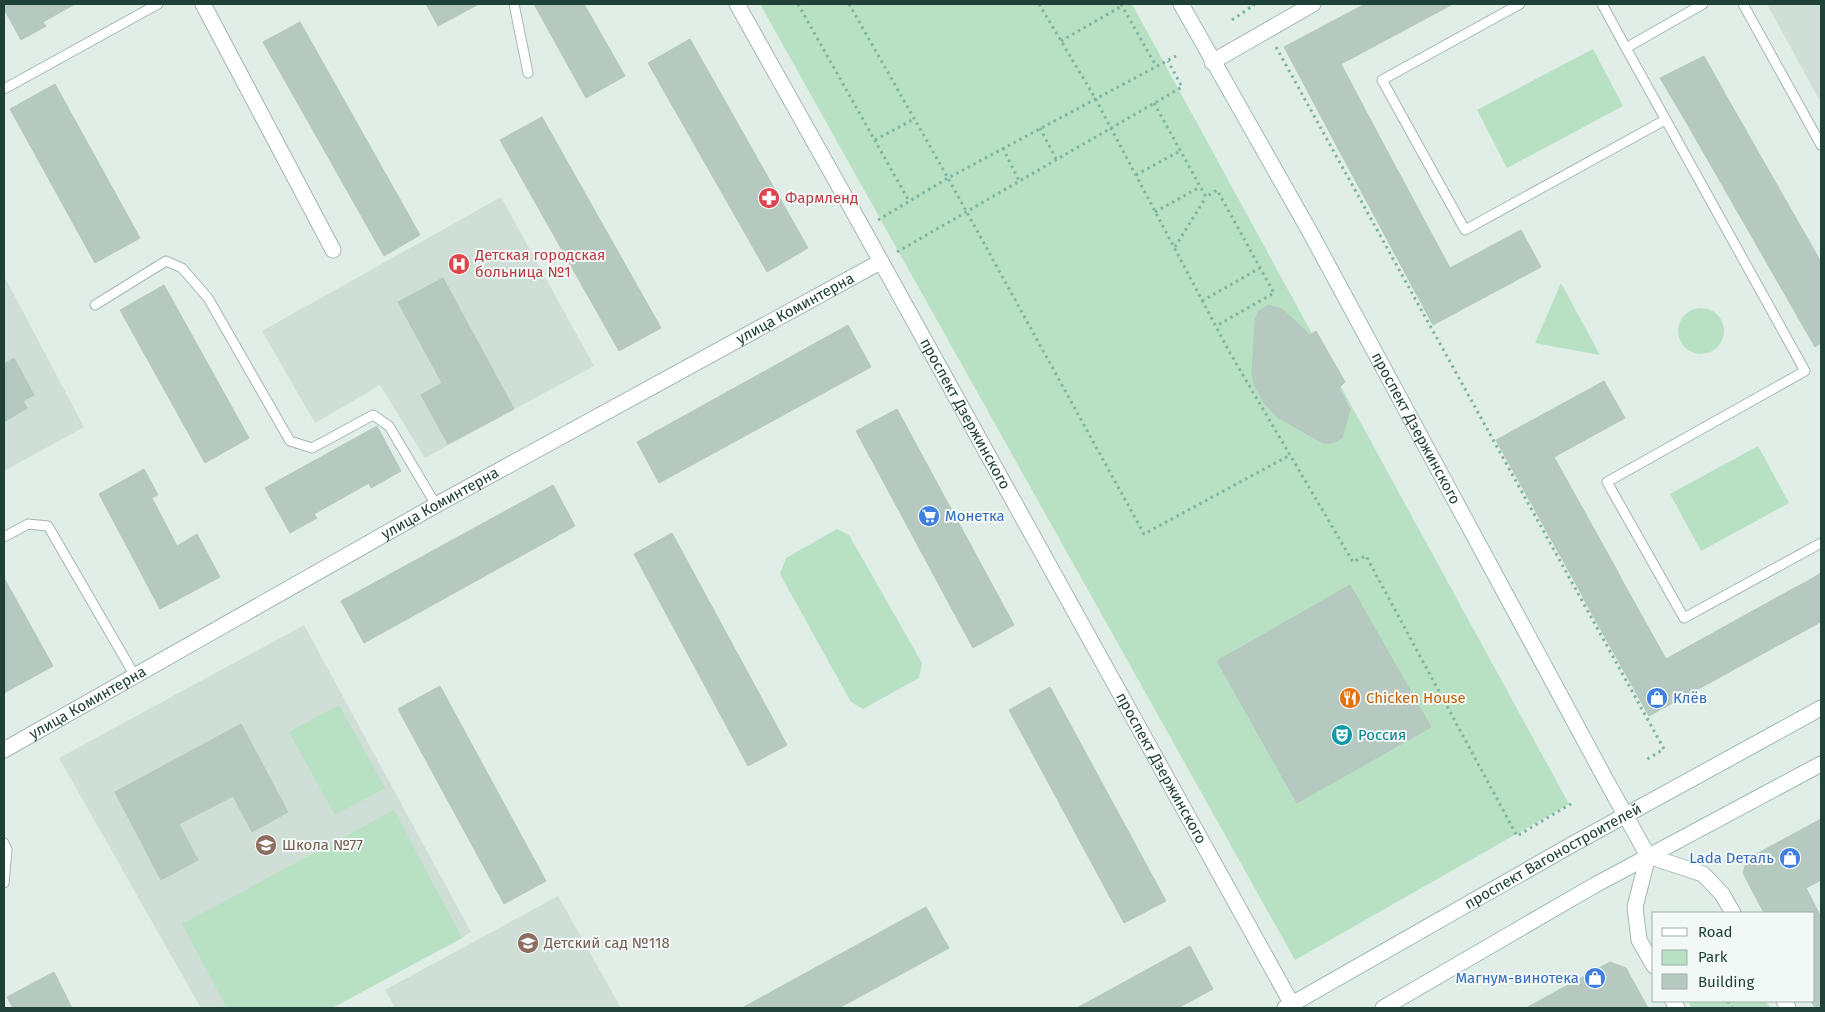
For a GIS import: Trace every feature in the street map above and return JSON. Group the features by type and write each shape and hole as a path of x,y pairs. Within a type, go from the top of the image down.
{"street":[{"path":"203,4 334,250"},
{"name":"проспект Дзержинского","path":"736,4 863,229 1290,1007"},
{"name":"проспект Дзержинского","path":"1180,4 1310,232 1648,856"},
{"path":"1212,62 1313,4"},
{"name":"улица Коминтерна","path":"4,750 436,506 880,262"},
{"name":"проспект Вагоностроителей","path":"1290,1007 1625,816 1821,708"},
{"path":"1383,1008 1648,856 1821,764"},
{"path":"1648,856 1703,874 1722,894 1732,912"},
{"path":"1648,856 1635,907 1639,940 1652,963"}],"lane":[{"path":"4,88 158,4"},
{"path":"514,4 528,73"},
{"path":"1520,4 1382,80 1465,230 1665,120"},
{"path":"1602,4 1805,371 1607,482 1684,618 1821,543"},
{"path":"1626,48 1703,4"},
{"path":"1744,4 1821,146"},
{"path":"95,305 166,261 182,268 208,298 290,441 312,448 373,414 389,426 436,506"},
{"path":"4,537 28,524 48,526 135,676"},
{"path":"4,843 7,850 4,883"}],"path":[{"path":"798,4 909,201"},
{"path":"849,4 948,178 1144,534 1290,455"},
{"path":"1039,4 1096,98 1216,326 1353,562 1366,556 1517,836 1574,802"},
{"path":"1232,20 1254,4"},
{"path":"1061,41 1122,5 1156,66"},
{"path":"1271,38 1664,750 1644,761"},
{"path":"863,229 948,178 1176,56"},
{"path":"880,262 1182,87 1168,61"},
{"path":"1154,103 1206,197"},
{"path":"875,140 914,119"},
{"path":"1040,128 1056,159"},
{"path":"1003,148 1019,181"},
{"path":"1136,175 1180,151"},
{"path":"1156,212 1200,187"},
{"path":"1174,248 1206,197 1217,190 1274,294 1216,326"},
{"path":"1202,301 1260,268"}],"shaded area":[{"path":"1767,4 1821,4 1821,103"},
{"name":"Детская городская больница №1","path":"501,197 594,366 425,458 380,385 315,423 262,331"},
{"path":"4,276 84,427 4,471"},
{"name":"Школа №77","path":"304,625 471,932 332,1008 201,1008 59,758"},
{"name":"Детский сад №118","path":"558,896 621,1008 395,1008 385,990"}],"green space":[{"path":"760,4 1132,4 1569,804 1295,960"},
{"path":"1593,49 1623,106 1507,168 1477,110"},
{"path":"1561,283 1600,355 1535,343"},
{"path":"1701,308 1714,312 1720,318 1724,331 1720,344 1714,350 1701,354 1688,350 1682,344 1678,331 1682,318 1688,312"},
{"path":"1758,446 1789,503 1701,551 1670,494"},
{"path":"837,529 849,535 922,663 919,678 863,709 851,702 780,574 786,558"},
{"path":"339,705 385,788 335,815 289,732"},
{"path":"394,810 462,938 332,1008 227,1008 182,924"},
{"path":"1689,1002 1767,1002 1770,1008 1692,1008"}],"building":[{"path":"4,4 75,4 43,22 46,26 21,40 4,9"},
{"path":"426,4 479,4 438,26"},
{"path":"534,4 584,4 625,76 586,98"},
{"path":"1365,4 1453,4 1341,64 1378,134 1341,154 1284,47"},
{"path":"300,22 420,235 384,256 263,42"},
{"path":"690,39 808,248 767,272 648,63"},
{"path":"1704,56 1728,99 1686,122 1660,78"},
{"path":"55,84 140,238 95,263 10,109"},
{"path":"1728,99 1821,262 1821,343 1815,347 1686,122"},
{"path":"542,117 661,328 619,351 500,140"},
{"path":"1378,134 1384,145 1347,165 1341,154"},
{"path":"1384,145 1450,268 1521,230 1541,267 1433,325 1347,165"},
{"path":"443,278 514,409 448,444 421,395 442,383 398,302"},
{"path":"164,285 249,438 205,463 120,310"},
{"path":"1268,305 1282,309 1310,335 1316,331 1345,382 1339,388 1350,410 1342,438 1332,443 1323,443 1277,417 1265,404 1255,387 1252,374 1255,321 1258,312"},
{"path":"848,325 871,367 659,483 637,442"},
{"path":"14,358 34,395 23,401 27,408 4,422 4,364"},
{"path":"1604,381 1625,418 1554,457 1618,572 1581,593 1496,440"},
{"path":"897,409 1014,625 973,648 856,431"},
{"path":"377,426 401,471 371,488 369,483 314,514 317,518 290,533 265,488"},
{"path":"144,469 158,495 152,498 177,546 197,534 220,577 160,609 99,494"},
{"path":"553,485 575,526 364,643 341,601"},
{"path":"672,533 787,745 748,766 634,554"},
{"path":"1618,572 1623,582 1586,603 1581,593"},
{"path":"1821,573 1821,610 1806,582"},
{"path":"4,578 53,666 4,693"},
{"path":"1623,582 1666,659 1796,587 1817,624 1649,716 1586,603"},
{"path":"1806,582 1821,610 1821,621 1817,624 1796,587"},
{"path":"1350,585 1431,727 1297,803 1217,661"},
{"path":"440,686 546,881 504,904 398,709"},
{"path":"1050,687 1166,901 1124,923 1009,710"},
{"path":"241,724 288,812 252,832 233,796 179,824 198,860 161,880 115,792"},
{"path":"1821,819 1821,880 1806,888 1821,917 1821,1008 1815,1008 1812,1002 1815,1002 1815,912 1763,912 1743,873 1747,859"},
{"path":"926,907 949,948 839,1008 742,1008"},
{"path":"1190,946 1213,989 1178,1008 1077,1008"},
{"path":"1610,962 1626,968 1648,1008 1526,1008"},
{"path":"54,972 72,1008 13,1008 7,997"}],"place":[{"name":"Фармленд","path":"769,198"},
{"name":"Детская городская больница №1","path":"459,264"},
{"name":"Монетка","path":"929,516"},
{"name":"Chicken House","path":"1350,698"},
{"name":"Клёв","path":"1657,698"},
{"name":"Россия","path":"1342,735"},
{"name":"Школа №77","path":"266,845"},
{"name":"Lada Dеталь","path":"1790,858"},
{"name":"Детский сад №118","path":"528,943"},
{"name":"Магнум-винотека","path":"1595,978"}]}
